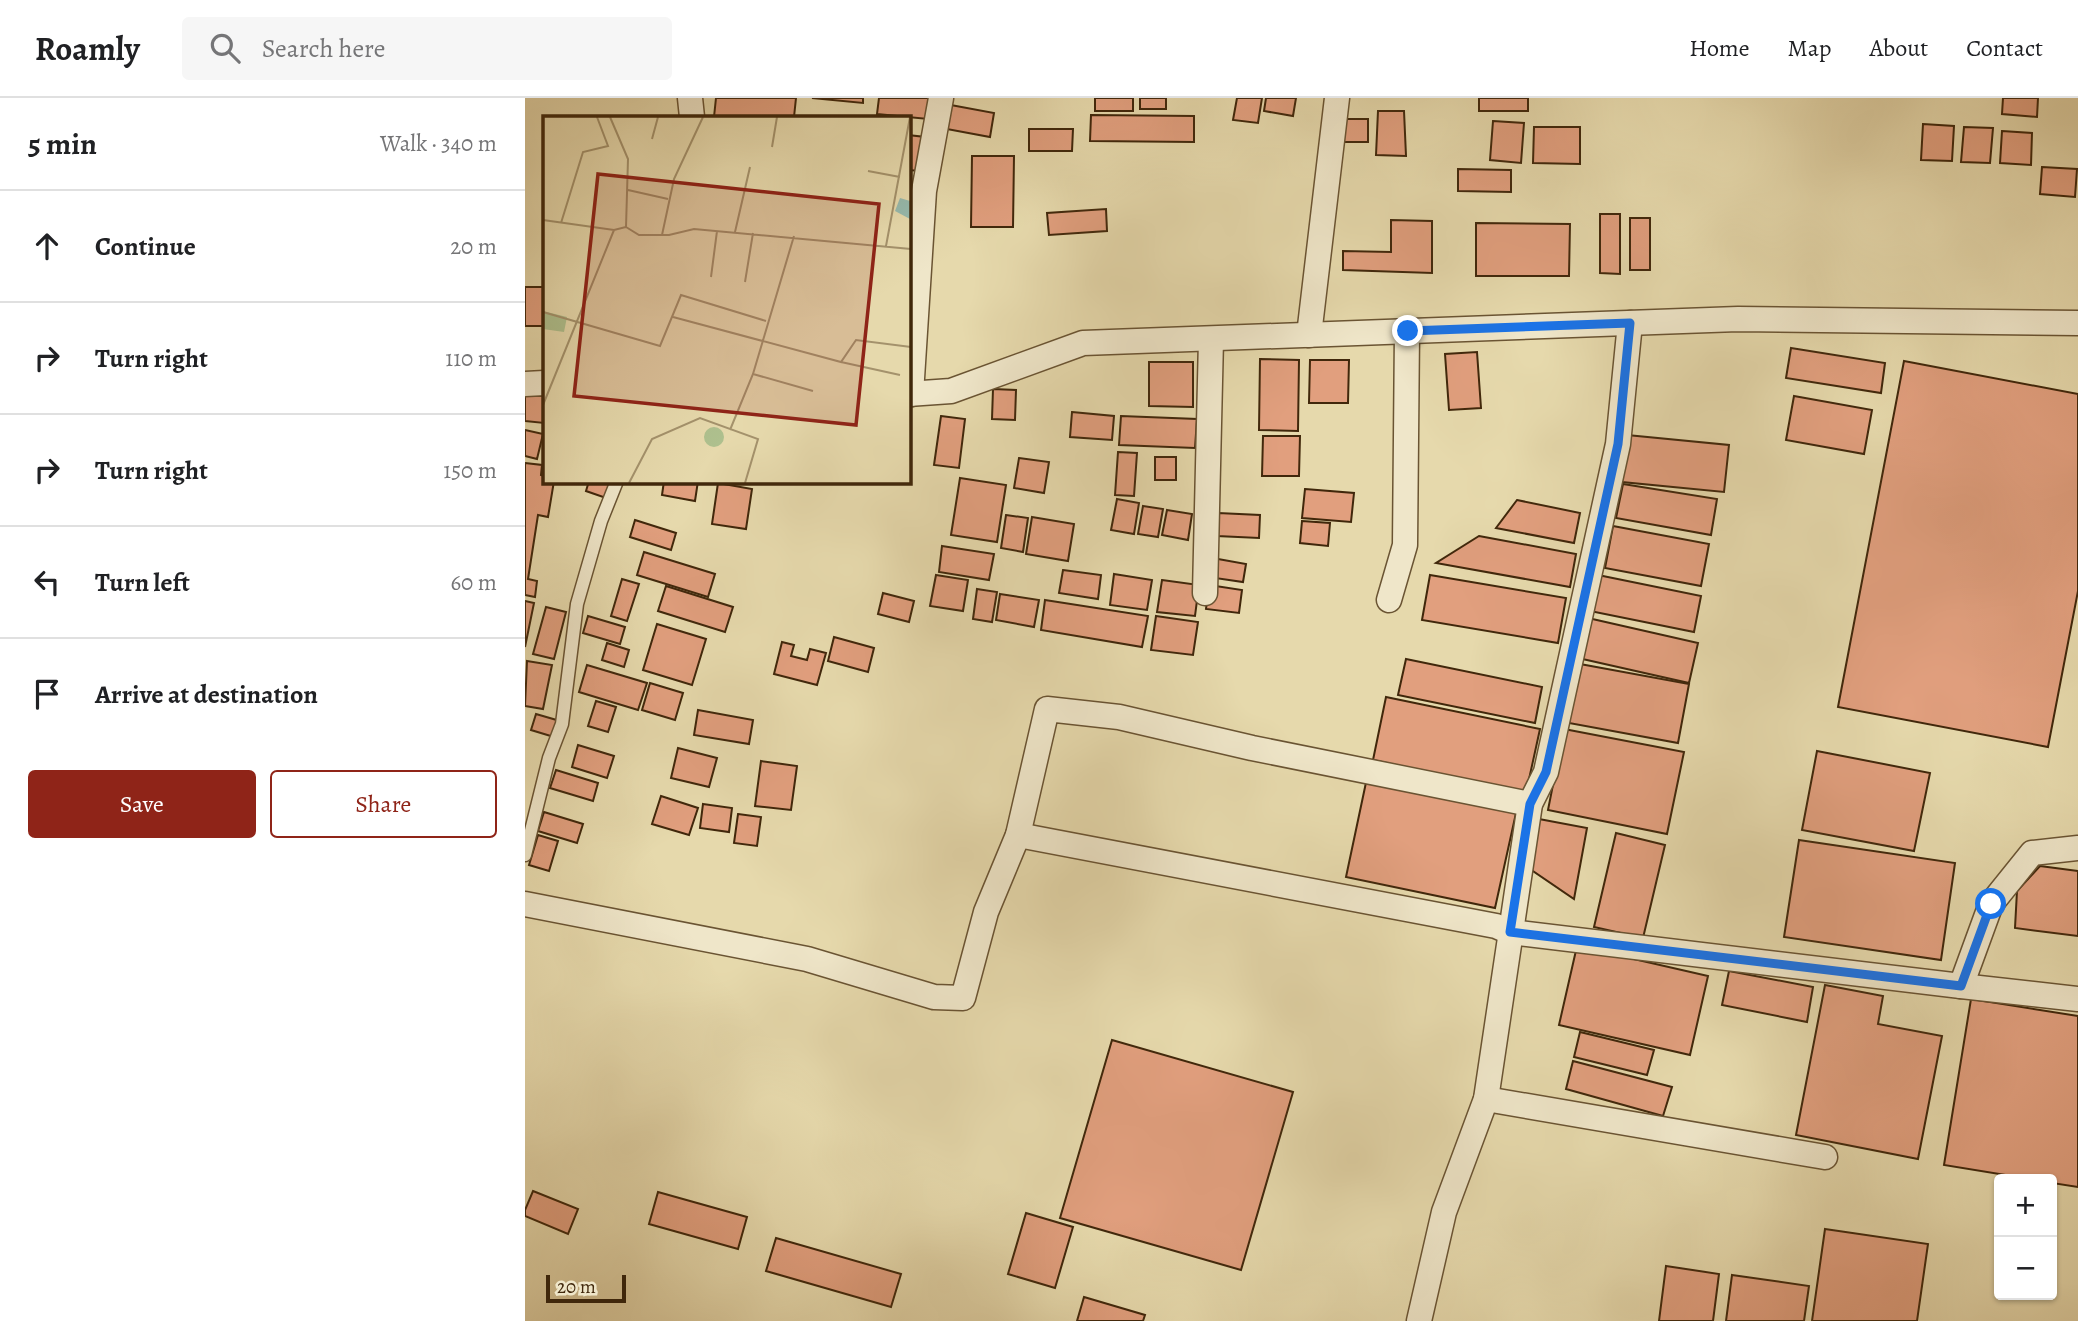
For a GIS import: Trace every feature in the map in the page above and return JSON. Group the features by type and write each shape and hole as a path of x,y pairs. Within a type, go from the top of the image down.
{"street":[{"path":"690,98 692,116"},
{"path":"910,365 916,190 941,98"},
{"path":"1310,335 1337,98"},
{"path":"910,394 951,391 1083,343 1738,319 2078,323"},
{"path":"1419,1321 1444,1212 1486,1099 1530,804 1546,772 1618,444 1630,323"},
{"path":"1389,600 1405,545 1408,331"},
{"path":"1205,593 1212,339"},
{"path":"525,384 543,383"},
{"path":"525,904 807,959 935,997 963,998 986,912 1018,835 1047,709 1119,718 1252,748 1530,804"},
{"path":"1018,835 1496,926 1510,932 2078,999"},
{"path":"1961,986 1991,904 2032,853 2078,848"},
{"path":"1486,1099 1825,1157"}],"lane":[{"path":"525,855 549,758 562,724 577,604 601,521 616,483"}],"building":[{"path":"716,98 796,98 794,116 714,116"},
{"path":"812,98 863,98 863,103"},
{"path":"879,98 930,98 928,119 877,114"},
{"path":"1095,98 1133,98 1133,111 1095,111"},
{"path":"1140,98 1166,98 1166,109 1140,109"},
{"path":"1237,98 1262,98 1258,123 1233,120"},
{"path":"1266,98 1296,98 1293,116 1264,111"},
{"path":"1479,98 1528,98 1528,111 1479,111"},
{"path":"2003,98 2038,98 2037,117 2002,114"},
{"path":"940,103 994,113 990,137 936,127"},
{"path":"1378,111 1404,111 1406,156 1376,155"},
{"path":"1091,115 1194,116 1194,142 1090,141"},
{"path":"1338,119 1368,119 1368,142 1338,142"},
{"path":"1493,121 1524,123 1521,163 1490,160"},
{"path":"1923,124 1954,126 1952,161 1921,160"},
{"path":"1534,127 1580,127 1580,164 1533,163"},
{"path":"1964,127 1993,128 1990,163 1961,162"},
{"path":"1029,129 1073,129 1072,151 1029,151"},
{"path":"2002,131 2032,133 2031,165 2000,163"},
{"path":"910,135 925,137 921,171 910,170"},
{"path":"972,156 1014,156 1013,227 971,227"},
{"path":"2042,167 2077,169 2075,197 2040,194"},
{"path":"1458,169 1511,170 1511,192 1458,191"},
{"path":"1106,209 1107,231 1049,235 1047,213"},
{"path":"1600,214 1620,214 1620,274 1600,273"},
{"path":"1630,218 1650,218 1650,270 1630,270"},
{"path":"1391,220 1432,221 1432,273 1343,270 1343,251 1391,252"},
{"path":"1476,223 1570,224 1569,276 1476,276"},
{"path":"525,287 543,287 543,326 525,326"},
{"path":"1791,348 1885,363 1881,393 1786,378"},
{"path":"1477,352 1481,408 1449,410 1445,354"},
{"path":"1260,359 1299,360 1298,431 1259,430"},
{"path":"1310,360 1349,360 1348,403 1309,403"},
{"path":"1904,361 2078,394 2078,591 2048,747 1838,707"},
{"path":"1149,362 1193,362 1193,407 1149,406"},
{"path":"993,389 1016,390 1015,420 992,419"},
{"path":"525,395 543,396 543,423 525,421"},
{"path":"1794,396 1872,410 1864,454 1786,440"},
{"path":"1072,412 1114,416 1112,440 1070,437"},
{"path":"941,416 965,419 959,468 934,465"},
{"path":"1121,416 1197,419 1195,448 1119,445"},
{"path":"525,430 543,434 537,459 525,456"},
{"path":"1627,435 1729,445 1724,492 1622,482"},
{"path":"1263,436 1300,436 1299,476 1262,476"},
{"path":"1118,452 1137,453 1134,496 1115,495"},
{"path":"1155,457 1176,457 1176,480 1155,480"},
{"path":"1019,458 1049,462 1044,493 1014,488"},
{"path":"525,463 542,465 543,483 554,483 548,517 538,515 528,579 537,581 535,597 525,595"},
{"path":"960,478 1006,485 997,542 951,535"},
{"path":"588,483 610,483 606,498 586,491"},
{"path":"664,483 698,483 695,501 662,495"},
{"path":"718,483 752,489 746,529 712,524"},
{"path":"1623,484 1717,499 1711,535 1616,518"},
{"path":"1305,489 1354,493 1351,522 1302,518"},
{"path":"1117,499 1139,503 1134,534 1111,530"},
{"path":"1517,500 1580,513 1574,543 1496,528"},
{"path":"1143,506 1163,509 1158,537 1138,534"},
{"path":"1167,510 1192,514 1188,540 1162,535"},
{"path":"1218,513 1260,515 1259,538 1217,536"},
{"path":"1006,515 1028,518 1023,552 1001,548"},
{"path":"1032,517 1074,524 1068,561 1026,554"},
{"path":"635,520 676,533 671,550 630,537"},
{"path":"1302,521 1330,523 1328,546 1300,543"},
{"path":"1613,526 1709,544 1701,586 1605,568"},
{"path":"1479,536 1576,554 1570,587 1436,563"},
{"path":"942,546 994,554 989,580 939,572"},
{"path":"644,552 715,574 708,597 637,575"},
{"path":"1218,559 1246,564 1243,582 1215,578"},
{"path":"1063,570 1101,575 1098,599 1059,593"},
{"path":"1114,574 1152,580 1147,610 1110,605"},
{"path":"936,575 968,580 963,611 930,606"},
{"path":"1430,575 1566,598 1558,643 1422,620"},
{"path":"1598,575 1701,596 1694,632 1590,611"},
{"path":"622,579 639,584 627,621 611,616"},
{"path":"1162,580 1199,585 1195,616 1157,612"},
{"path":"1209,585 1242,590 1239,613 1206,609"},
{"path":"666,586 733,607 725,632 658,611"},
{"path":"977,589 997,592 992,622 973,619"},
{"path":"883,593 914,601 909,622 878,614"},
{"path":"1000,594 1039,600 1034,627 996,620"},
{"path":"1045,600 1148,616 1142,647 1041,630"},
{"path":"525,601 534,603 525,647"},
{"path":"546,607 566,612 554,659 533,654"},
{"path":"588,616 625,627 620,644 583,633"},
{"path":"1156,616 1198,622 1193,655 1151,650"},
{"path":"1588,618 1698,643 1689,683 1578,658"},
{"path":"657,624 706,639 692,685 643,670"},
{"path":"834,637 874,648 868,672 828,661"},
{"path":"782,642 794,645 791,656 807,660 810,649 826,653 817,685 774,674"},
{"path":"607,643 629,650 624,667 602,660"},
{"path":"1406,659 1542,687 1535,723 1398,695"},
{"path":"527,661 552,665 543,709 525,706"},
{"path":"1580,664 1689,684 1678,743 1569,723"},
{"path":"587,665 647,683 638,710 579,692"},
{"path":"650,683 683,693 675,720 642,710"},
{"path":"1386,697 1540,729 1526,793 1373,760"},
{"path":"596,701 616,707 608,732 588,726"},
{"path":"698,710 753,720 749,744 694,735"},
{"path":"536,714 560,721 554,737 531,730"},
{"path":"1564,729 1684,752 1667,834 1548,810"},
{"path":"578,745 614,756 607,778 572,767"},
{"path":"678,748 717,758 709,787 671,778"},
{"path":"1817,751 1930,773 1914,851 1802,830"},
{"path":"761,761 797,766 791,810 755,806"},
{"path":"556,770 598,783 593,801 550,788"},
{"path":"1368,773 1518,804 1495,908 1346,877"},
{"path":"661,796 698,808 689,835 652,824"},
{"path":"703,804 732,808 729,832 700,828"},
{"path":"544,812 583,824 577,843 538,831"},
{"path":"738,814 761,817 757,846 734,843"},
{"path":"1539,819 1587,828 1574,899 1530,869"},
{"path":"1616,833 1665,845 1643,938 1594,927"},
{"path":"538,835 558,841 549,871 529,865"},
{"path":"1799,840 1955,863 1941,960 1784,937"},
{"path":"2040,866 2078,871 2078,936 2015,928 2017,891"},
{"path":"1577,946 1708,976 1690,1055 1559,1025"},
{"path":"1729,971 1813,987 1807,1022 1722,1005"},
{"path":"1825,985 1883,996 1878,1024 1942,1036 1918,1159 1796,1135"},
{"path":"1971,999 2078,1016 2078,1187 2057,1184 2057,1174 1999,1174 1944,1165"},
{"path":"1580,1032 1654,1050 1647,1075 1574,1057"},
{"path":"1112,1040 1293,1092 1241,1270 1060,1218"},
{"path":"1573,1061 1672,1087 1663,1116 1566,1089"},
{"path":"533,1191 578,1209 568,1234 525,1216"},
{"path":"658,1192 747,1217 738,1249 649,1224"},
{"path":"1026,1213 1073,1227 1055,1288 1008,1274"},
{"path":"1825,1229 1928,1244 1917,1321 1812,1321"},
{"path":"776,1238 901,1274 891,1307 766,1271"},
{"path":"1666,1266 1719,1274 1713,1321 1659,1321"},
{"path":"1732,1275 1809,1286 1804,1321 1726,1321"},
{"path":"1084,1297 1145,1315 1143,1321 1077,1321"}],"route":[{"path":"1408,331 1630,323 1618,444 1546,772 1530,804 1510,932 1961,986 1991,904"}]}
